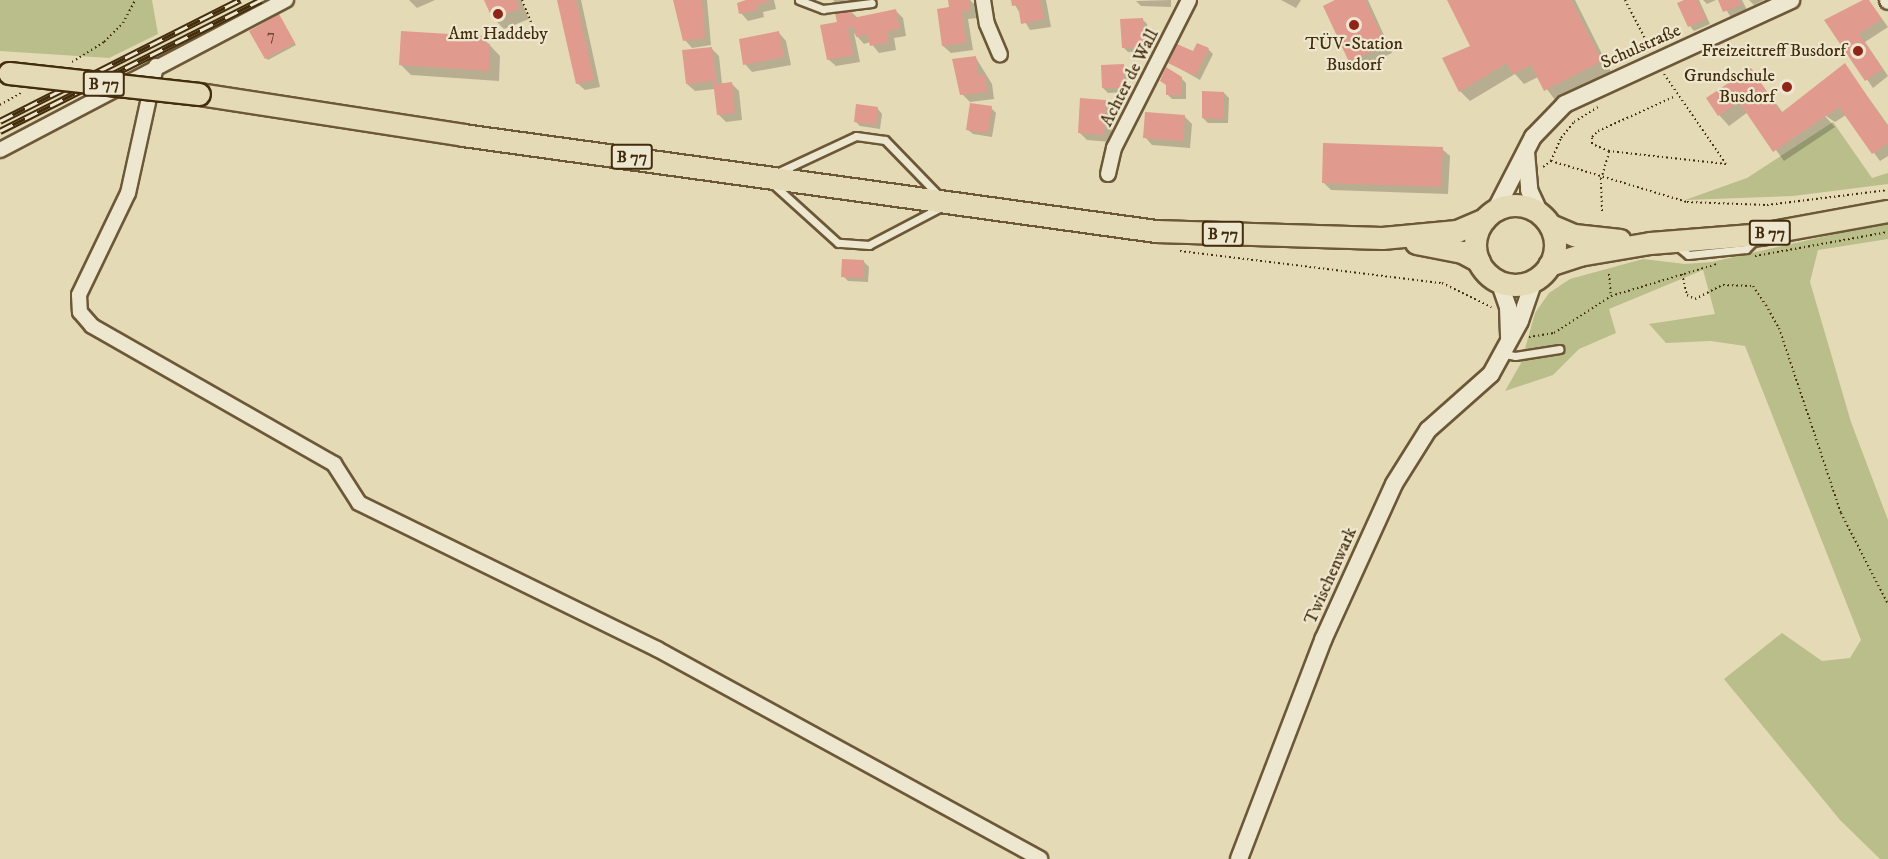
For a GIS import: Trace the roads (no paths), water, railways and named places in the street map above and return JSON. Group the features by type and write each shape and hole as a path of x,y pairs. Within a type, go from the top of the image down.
{"main road":[{"name":"B 77","path":"3,75 199,94 947,204 1156,231 1382,238 1457,231 1490,214"},
{"path":"1521,205 1545,220 1555,246 1542,272 1519,284 1499,281 1479,261 1475,242 1490,214 1521,205"},
{"name":"B 77","path":"1542,272 1569,257 1660,242 1761,234 1888,211"},
{"name":"B 77","path":"1545,220 1574,235 1660,242"},
{"name":"B 77","path":"1382,238 1462,252 1479,261"}],"street":[{"path":"0,150 156,66 286,0"},
{"path":"983,0 987,24 1000,54"},
{"name":"Achter de Wall","path":"1107,174 1114,148 1190,0"},
{"name":"Schulstraße","path":"1490,214 1546,120 1565,104 1780,3"},
{"path":"156,66 128,193 79,296 80,312 92,326 334,464 359,503 657,649 1040,859"},
{"path":"1526,152 1527,182 1545,220"},
{"name":"Twischenwark","path":"1239,859 1323,640 1394,484 1428,430 1470,395 1510,350 1542,272"},
{"path":"1499,281 1508,308 1510,350"}],"lane":[{"path":"799,0 824,9 872,3"},
{"path":"856,136 885,140 947,204 869,245 838,243 766,178 856,136"},
{"path":"1510,350 1559,349"}],"railway":[{"path":"0,121 240,0"},
{"path":"0,131 261,0"}],"place":[{"name":"Amt Haddeby","path":"498,14"},
{"name":"TÜV-Station Busdorf","path":"1354,25"},
{"name":"Freizeittreff Busdorf","path":"1858,51"},
{"name":"Grundschule Busdorf","path":"1787,87"}]}
